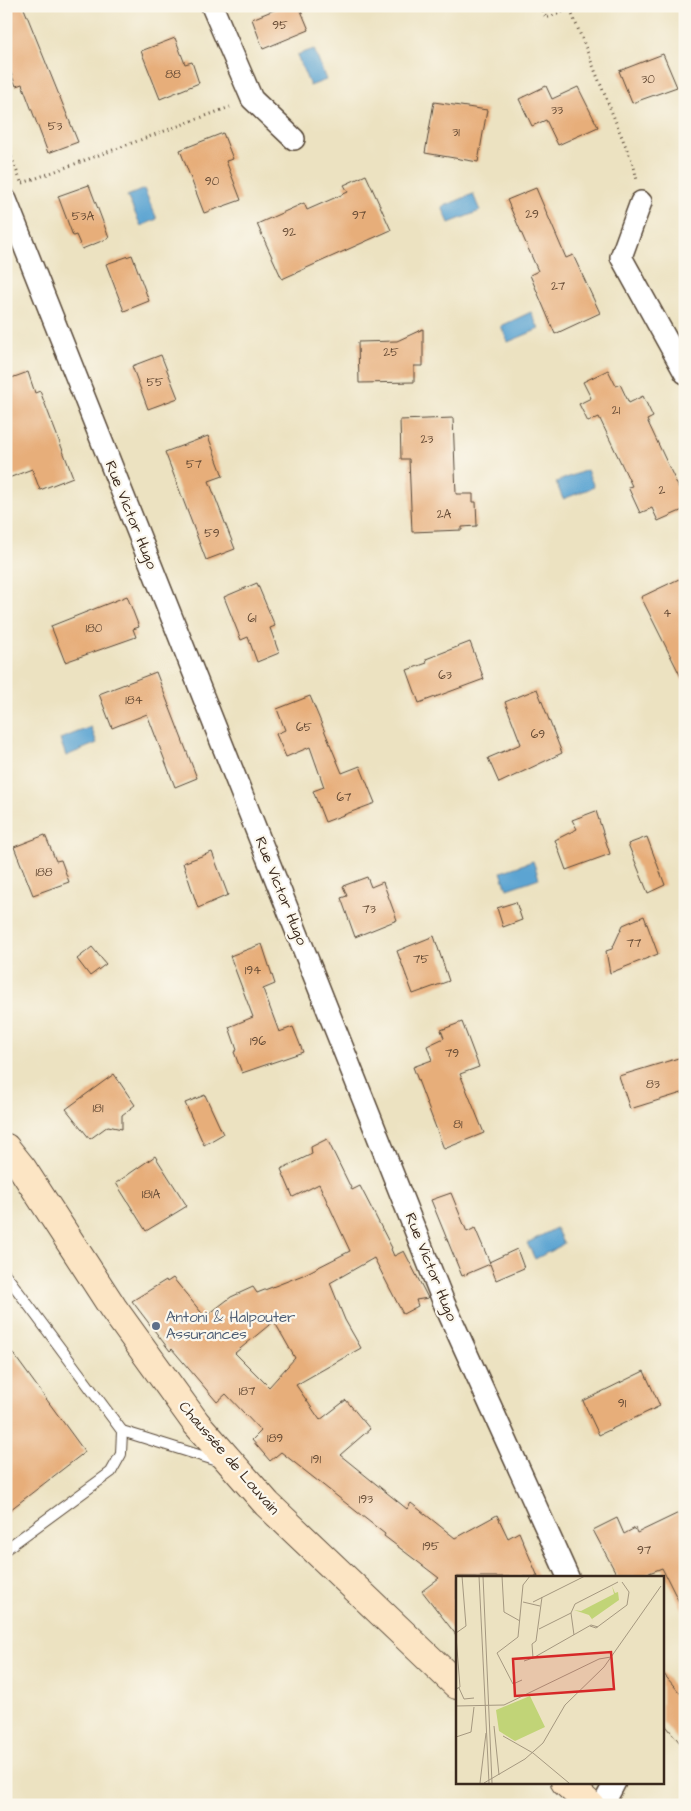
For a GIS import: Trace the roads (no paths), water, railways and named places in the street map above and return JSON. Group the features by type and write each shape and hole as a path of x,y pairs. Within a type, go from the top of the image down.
{"main road":[{"name":"Chaussée de Louvain","path":"6,1148 22,1168 113,1308 196,1423 267,1504 456,1684"},
{"path":"567,1784 590,1805"}],"street":[{"path":"212,6 252,99 294,139"},
{"name":"Rue Victor Hugo","path":"10,193 444,1302 568,1576"},
{"path":"641,202 621,257 685,373"},
{"path":"603,1805 614,1784"}],"lane":[{"path":"6,1275 122,1432 234,1466"},
{"path":"6,1549 110,1472 121,1454 122,1432"}],"water":[{"path":"314,49 326,80 310,86 297,55"},
{"path":"144,189 157,219 141,226 127,196"},
{"path":"473,194 480,211 449,223 442,207"},
{"path":"531,312 539,329 508,342 501,326"},
{"path":"587,470 594,487 563,499 556,482"},
{"path":"91,727 97,743 66,756 60,739"},
{"path":"533,861 539,878 507,889 501,872"},
{"path":"556,1228 564,1244 535,1259 527,1243"}],"place":[{"name":"Antoni & Halpouter Assurances","path":"156,1326"}]}
